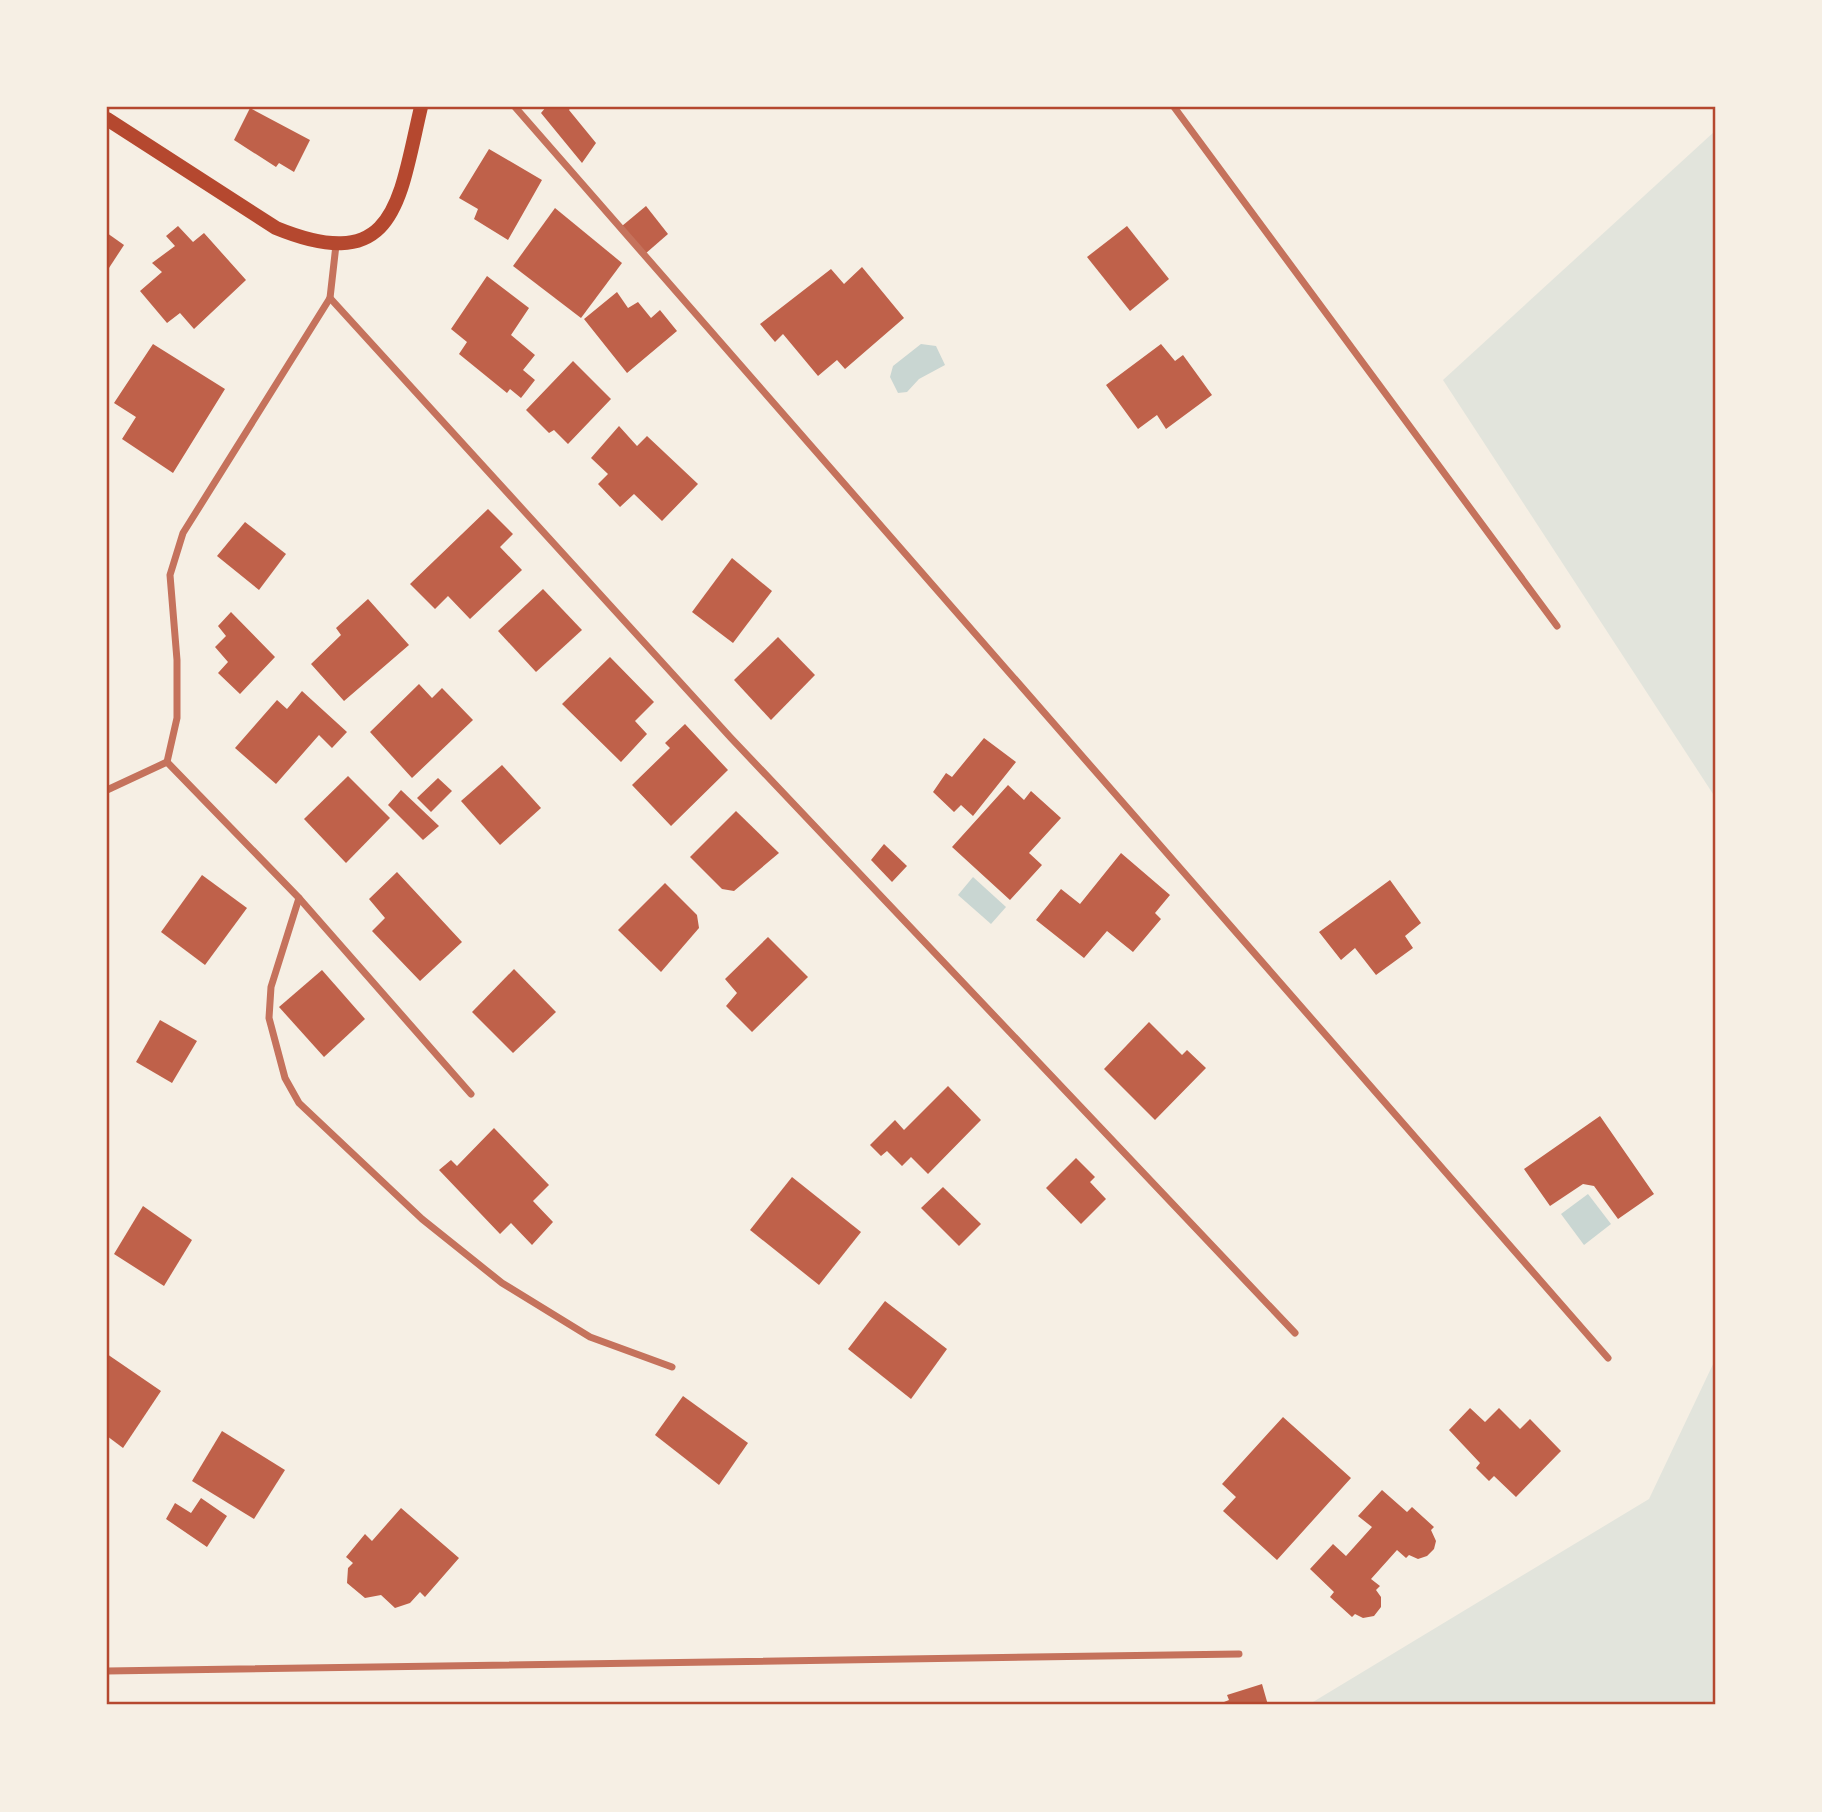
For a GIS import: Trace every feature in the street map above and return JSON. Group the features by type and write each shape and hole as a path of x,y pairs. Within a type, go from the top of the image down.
{"main road":[{"path":"107,119 275,228 305,240 336,245 366,240 387,222 401,195 421,107"}],"street":[{"path":"515,107 1608,1358"},
{"path":"1174,107 1557,626"},
{"path":"167,762 177,718 177,660 170,575 183,533 330,298 336,245"},
{"path":"330,298 731,738 1295,1333"},
{"path":"107,790 167,762"},
{"path":"167,762 299,898 471,1094"},
{"path":"299,898 271,987 269,1018 285,1078 299,1103 422,1219 502,1283 590,1337 672,1367"},
{"path":"107,1671 1239,1654"}],"shaded area":[{"path":"1715,131 1715,797 1443,380"},
{"path":"921,344 936,346 945,365 919,379 907,392 898,393 890,377 893,366"},
{"path":"973,877 1006,907 991,924 958,895"},
{"path":"1588,1194 1611,1224 1584,1245 1561,1214"},
{"path":"1715,1360 1715,1705 1308,1705 1649,1499"}],"building":[{"path":"546,107 571,107 569,110 596,143 582,163 541,113"},
{"path":"250,108 310,140 294,172 279,163 276,167 234,140"},
{"path":"489,149 542,180 508,240 474,219 478,209 459,198"},
{"path":"646,206 668,234 645,254 622,226"},
{"path":"555,208 622,263 581,318 513,266"},
{"path":"178,226 193,242 204,233 246,280 194,329 180,313 167,323 140,291 162,272 152,263 175,246 166,236"},
{"path":"1127,226 1169,279 1130,311 1087,257"},
{"path":"107,233 124,245 107,271"},
{"path":"862,267 904,318 845,369 837,360 818,376 783,334 775,342 760,324 831,269 844,284"},
{"path":"487,276 529,308 511,335 535,355 523,370 535,380 521,398 510,389 507,393 459,354 467,342 451,329"},
{"path":"617,292 628,308 638,302 651,318 660,310 677,331 627,373 584,319"},
{"path":"153,344 225,389 173,473 122,439 136,417 114,403"},
{"path":"1161,344 1175,361 1183,355 1212,395 1166,429 1157,415 1138,429 1106,385"},
{"path":"573,361 611,399 568,444 554,430 549,433 526,410"},
{"path":"619,426 637,446 647,436 698,484 662,521 634,494 620,507 598,484 608,474 591,458"},
{"path":"488,509 513,534 500,547 522,570 470,619 448,596 435,609 410,584"},
{"path":"245,522 286,554 259,590 217,556"},
{"path":"732,558 772,591 733,643 692,612"},
{"path":"543,589 582,630 536,672 498,631"},
{"path":"368,599 409,645 344,701 311,664 341,635 336,628"},
{"path":"231,612 275,657 240,694 218,673 228,662 215,647 226,636 218,626"},
{"path":"778,637 815,675 771,720 734,680"},
{"path":"610,657 654,702 635,721 647,734 621,762 562,704"},
{"path":"419,684 432,698 442,688 473,720 412,778 370,732"},
{"path":"302,691 347,732 332,748 319,735 276,784 235,748 277,700 287,709"},
{"path":"685,724 728,770 671,826 632,785 670,748 665,743"},
{"path":"984,738 1016,762 973,816 961,805 954,812 933,792 946,773 952,777"},
{"path":"502,765 541,808 500,845 461,801"},
{"path":"348,776 390,818 346,863 304,819"},
{"path":"438,778 452,791 431,812 417,798"},
{"path":"1008,785 1024,800 1031,791 1061,818 1029,853 1042,865 1010,900 952,847"},
{"path":"401,790 439,826 423,840 388,805"},
{"path":"736,811 779,853 734,891 722,889 690,857"},
{"path":"884,844 907,866 892,882 871,860"},
{"path":"1121,853 1170,895 1155,913 1161,919 1133,952 1107,931 1084,958 1036,920 1061,889 1080,904"},
{"path":"397,872 462,942 420,981 372,931 385,918 369,899"},
{"path":"202,875 247,908 205,965 161,932"},
{"path":"1390,880 1421,923 1405,936 1413,948 1376,975 1355,948 1341,960 1319,932"},
{"path":"665,883 697,915 699,928 661,972 618,930"},
{"path":"768,937 808,977 752,1032 726,1006 737,993 725,979"},
{"path":"514,969 556,1012 513,1053 472,1012"},
{"path":"322,970 365,1019 324,1057 279,1007"},
{"path":"160,1020 197,1041 172,1083 136,1062"},
{"path":"1149,1022 1182,1055 1187,1050 1206,1068 1155,1120 1104,1069"},
{"path":"948,1086 981,1120 928,1174 911,1157 902,1166 887,1151 881,1156 870,1145 895,1120 904,1130"},
{"path":"1600,1116 1654,1194 1618,1219 1594,1186 1583,1184 1550,1206 1524,1169"},
{"path":"494,1128 549,1185 533,1201 553,1222 532,1245 511,1223 500,1234 439,1170 451,1160 457,1166"},
{"path":"1076,1158 1095,1177 1090,1182 1106,1199 1081,1224 1046,1188"},
{"path":"792,1177 861,1232 819,1285 750,1230"},
{"path":"943,1187 981,1224 959,1246 921,1208"},
{"path":"143,1206 192,1240 164,1286 114,1254"},
{"path":"885,1301 947,1349 911,1399 848,1349"},
{"path":"107,1354 161,1391 123,1448 107,1436"},
{"path":"683,1396 748,1443 719,1485 655,1435"},
{"path":"1470,1408 1485,1422 1499,1408 1520,1429 1530,1419 1561,1451 1516,1497 1494,1476 1489,1481 1476,1468 1480,1463 1449,1430"},
{"path":"1283,1417 1351,1478 1277,1560 1223,1511 1236,1497 1222,1484"},
{"path":"222,1431 285,1470 254,1519 192,1481"},
{"path":"1382,1490 1407,1512 1412,1507 1434,1527 1431,1530 1436,1541 1434,1549 1427,1556 1418,1559 1409,1555 1406,1558 1397,1550 1371,1579 1380,1586 1376,1590 1381,1597 1381,1607 1374,1616 1363,1618 1355,1614 1352,1617 1330,1597 1334,1592 1310,1569 1333,1544 1346,1556 1372,1527 1358,1516"},
{"path":"201,1498 227,1516 207,1547 166,1519 175,1503 191,1513"},
{"path":"401,1508 459,1558 425,1597 420,1592 410,1603 395,1608 381,1595 365,1598 347,1583 348,1568 353,1563 346,1557 365,1534 372,1541"},
{"path":"1262,1684 1268,1705 1225,1705 1224,1702 1229,1700 1227,1695"}]}
